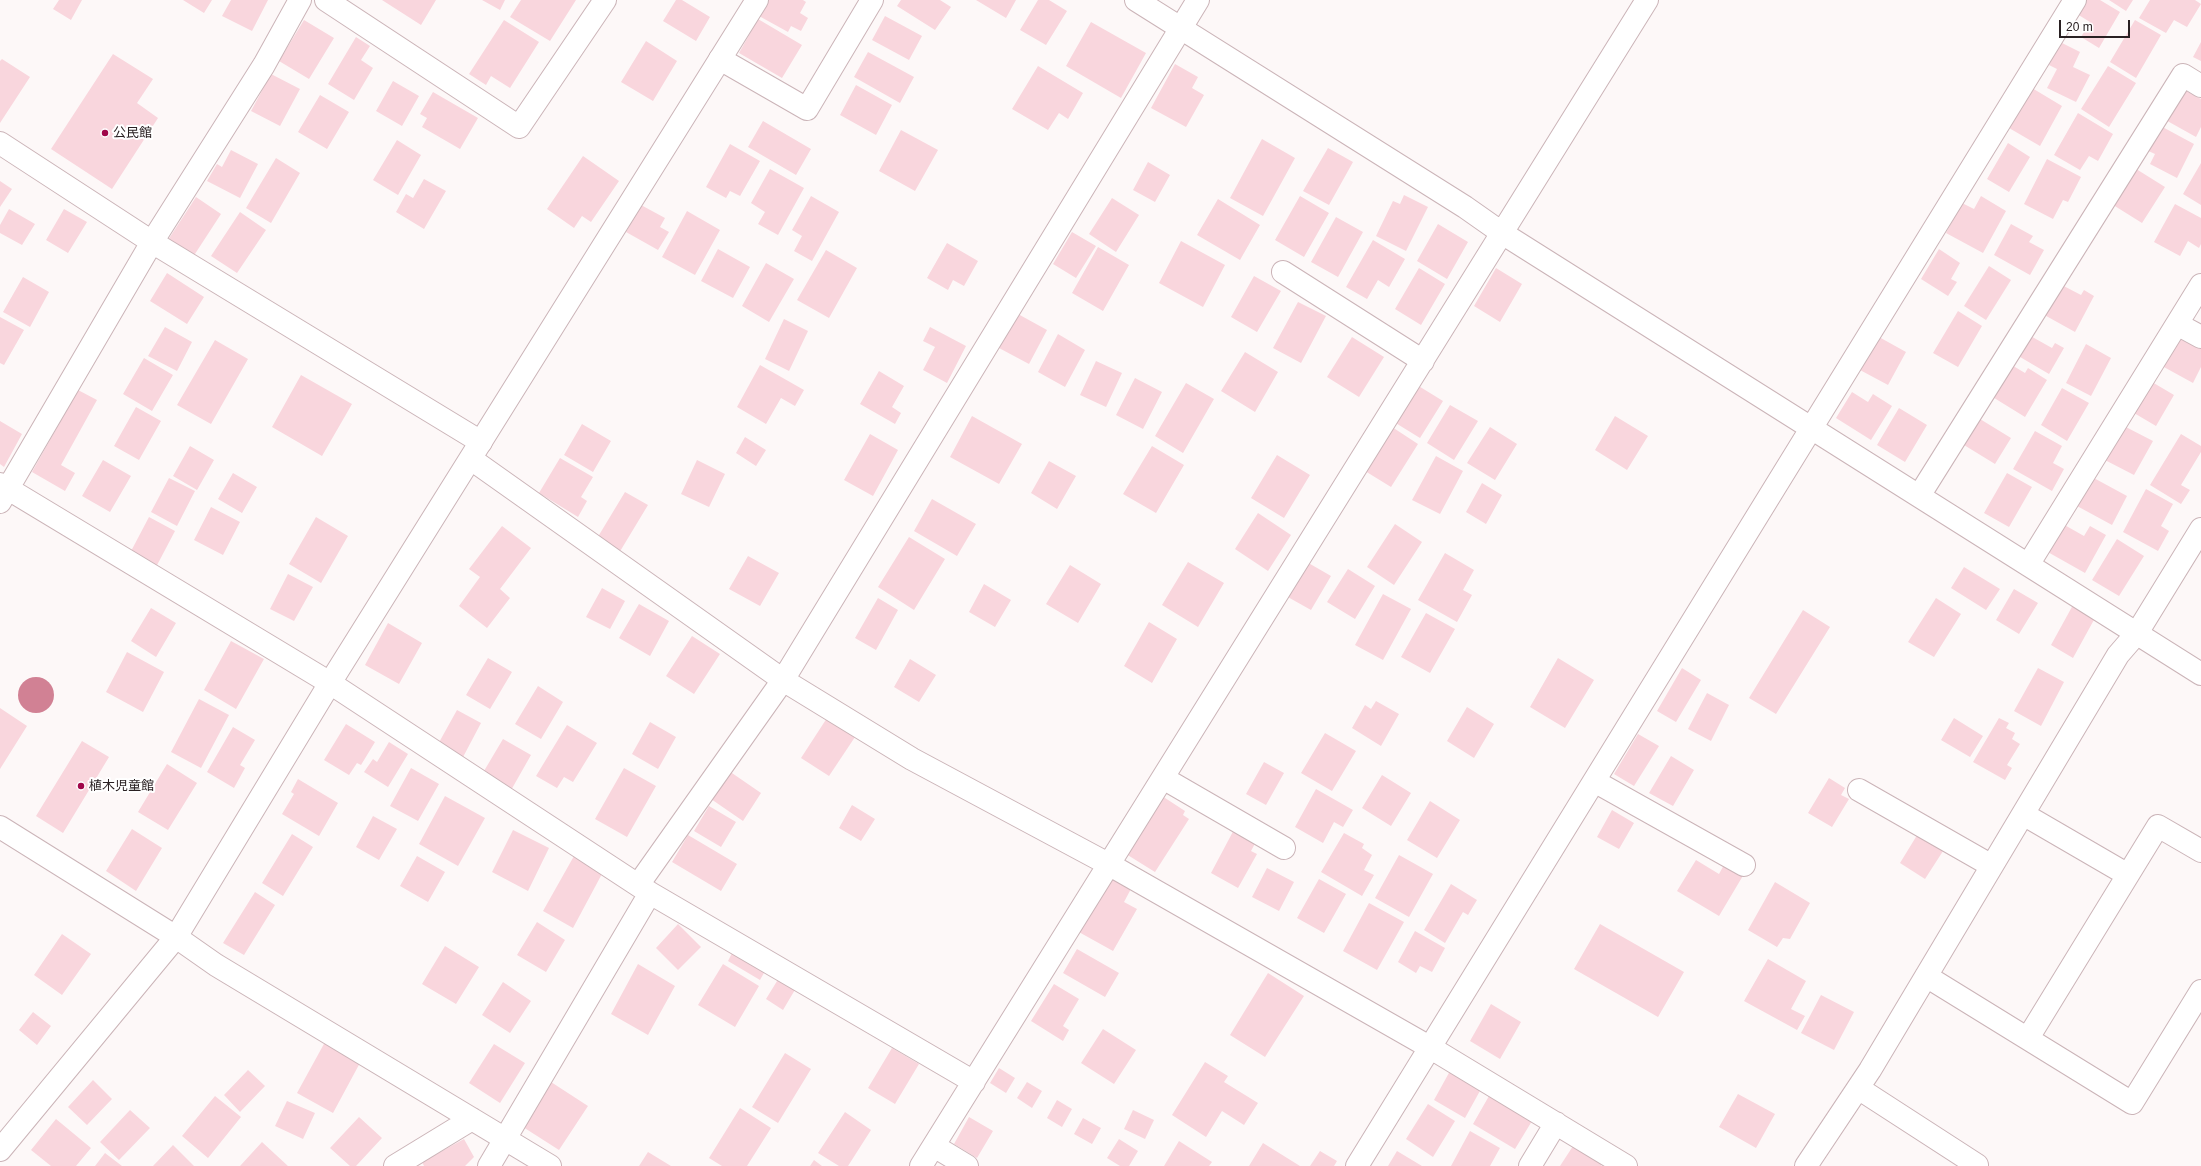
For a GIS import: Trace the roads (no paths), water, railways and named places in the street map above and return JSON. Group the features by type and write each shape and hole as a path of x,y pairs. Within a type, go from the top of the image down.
{"street":[{"path":"300,0 264,65 152,242 3,492 330,683 644,889 974,1082"},
{"path":"326,0 519,128 605,0"},
{"path":"0,1150 176,937 330,683 757,0"},
{"path":"720,59 807,109 872,0"},
{"path":"1136,0 1465,207 1502,234 2201,674"},
{"path":"489,1166 506,1139 644,889 783,680 1198,0"},
{"path":"921,1166 1110,865 1647,0"},
{"path":"1357,1166 1431,1048 1810,428 2075,0"},
{"path":"1919,496 2183,75 2201,86"},
{"path":"0,143 476,450 783,680 912,759 1110,865 1431,1048 1626,1166"},
{"path":"1284,272 1422,361"},
{"path":"2028,565 2201,285"},
{"path":"2177,324 2201,337"},
{"path":"1806,1166 1858,1088 2118,655 2137,633 2201,529"},
{"path":"1163,778 1284,848"},
{"path":"1594,781 1744,865"},
{"path":"1859,790 1992,866"},
{"path":"2023,814 2128,875"},
{"path":"2028,1038 2158,826 2201,851"},
{"path":"0,827 176,937 216,965 550,1166"},
{"path":"1926,976 2132,1103 2199,997"},
{"path":"1858,1088 1977,1166"},
{"path":"395,1166 472,1119"},
{"path":"1530,1166 1556,1123"},
{"path":"934,1146 967,1166"}],"place":[{"name":"公民館","path":"105,133"},
{"name":"植木児童館","path":"81,786"}]}
